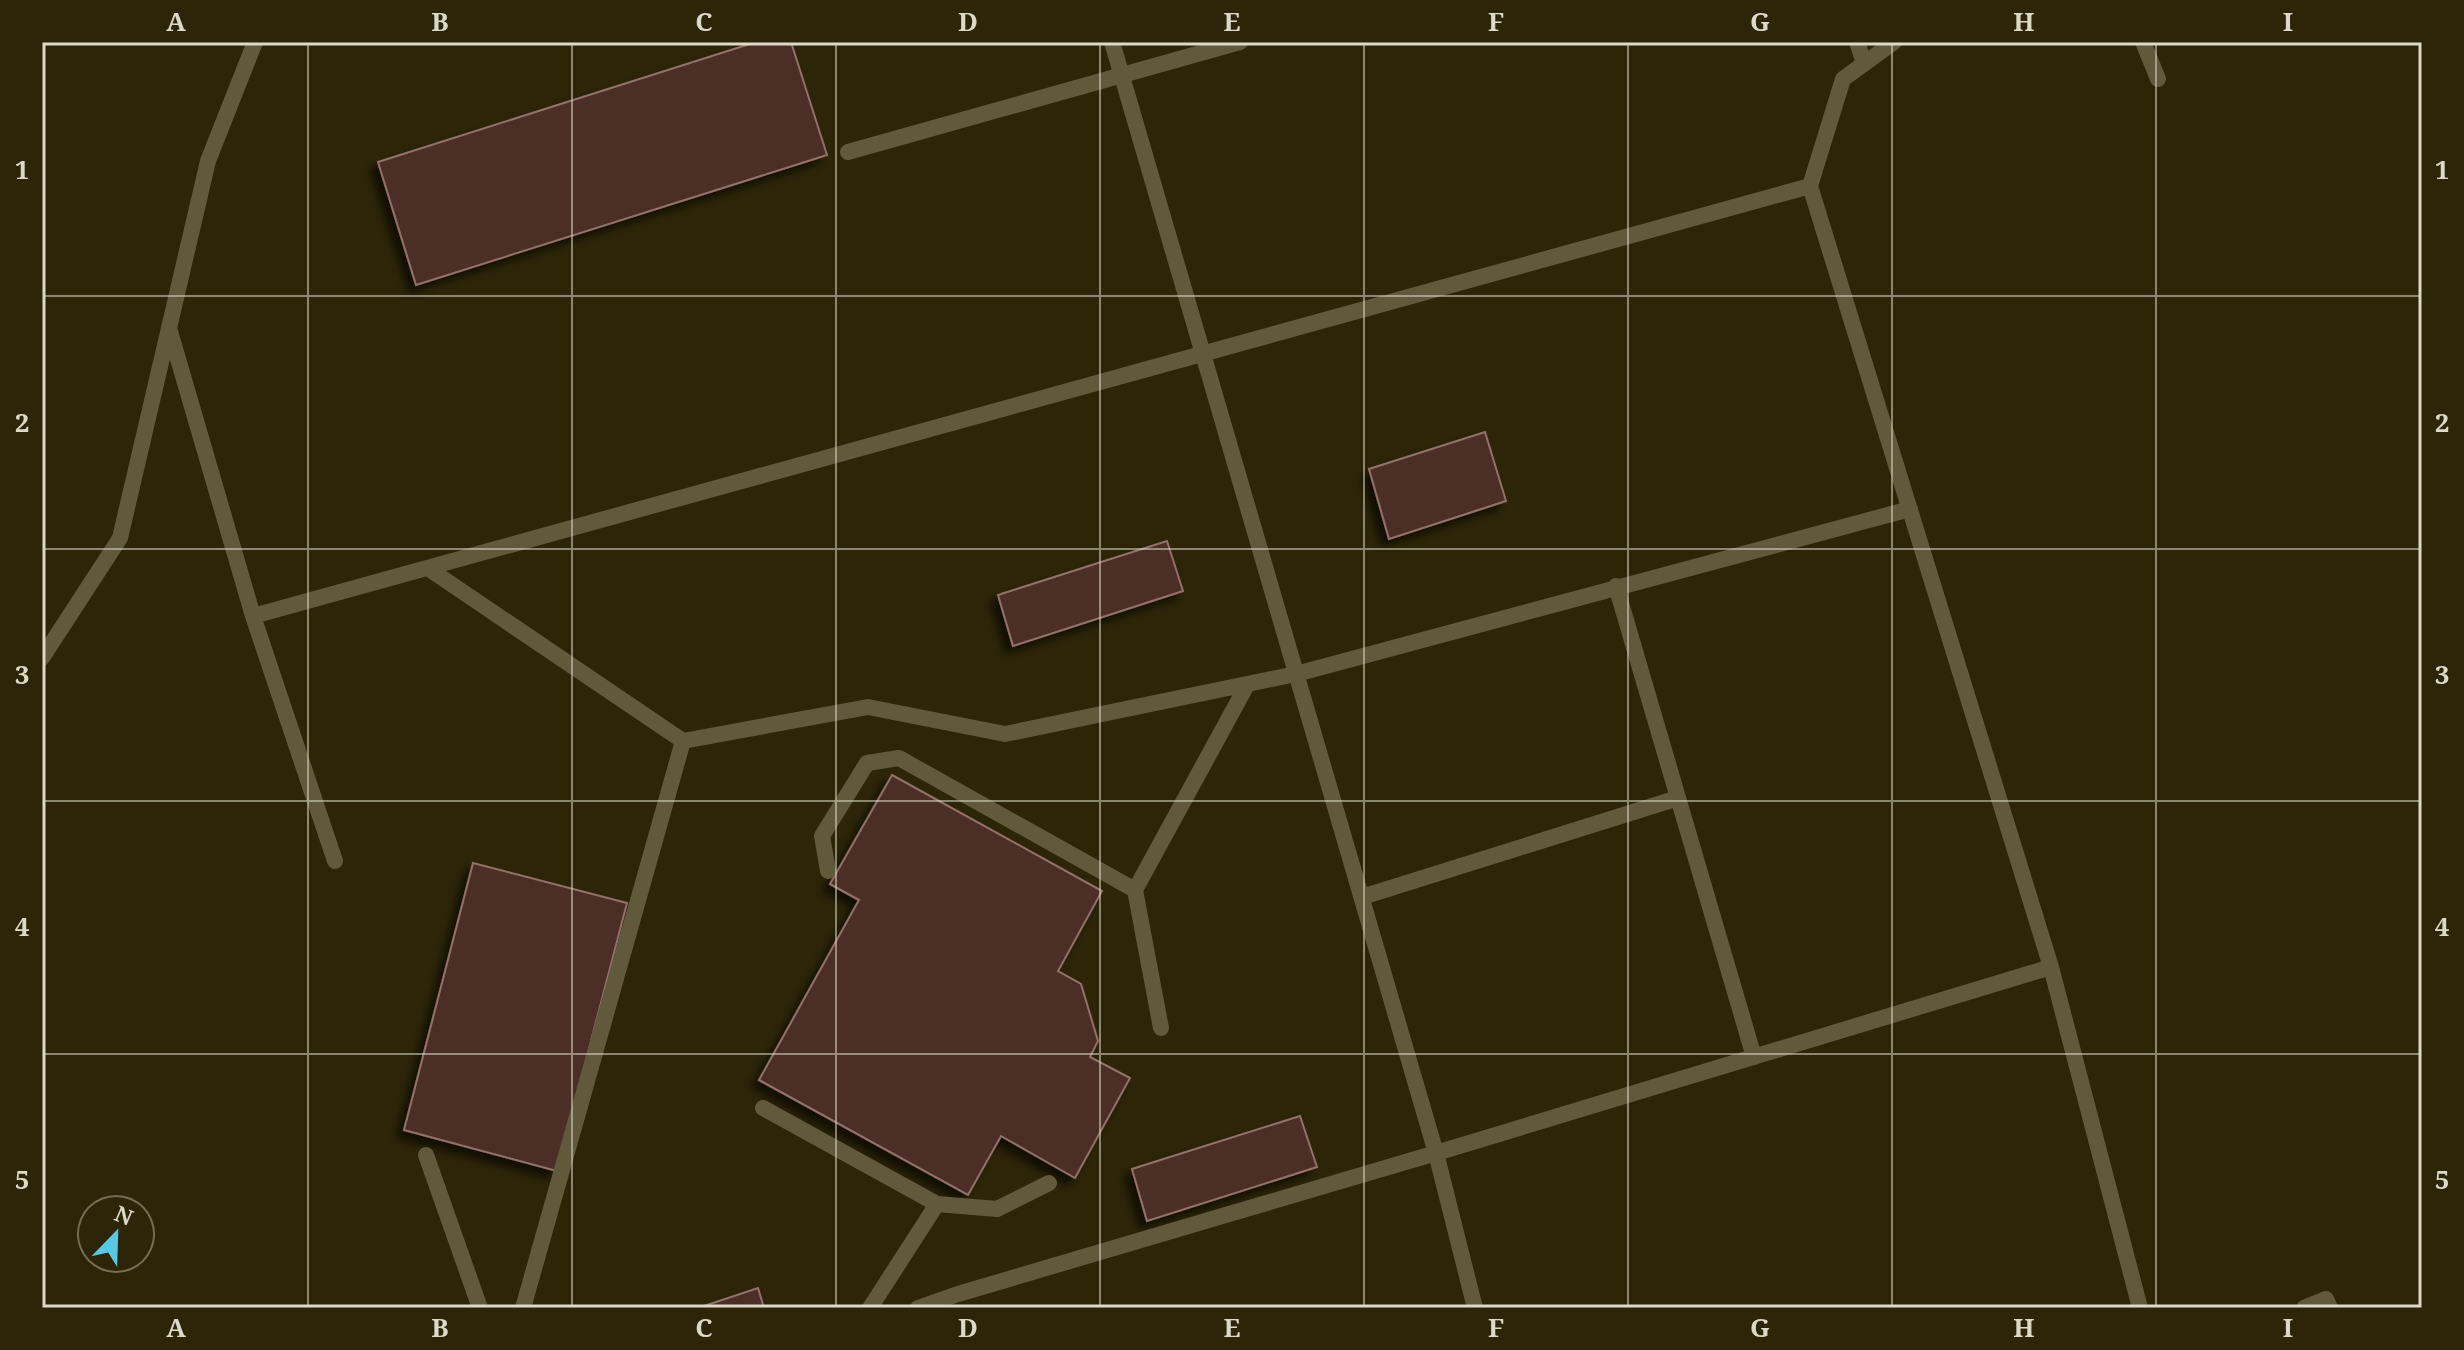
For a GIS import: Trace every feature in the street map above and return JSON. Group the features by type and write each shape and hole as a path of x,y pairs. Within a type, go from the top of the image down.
{"lane":[{"path":"42,658 120,538 208,161 255,42"},
{"path":"1112,42 1436,1153 1475,1308"},
{"path":"848,152 1240,42"},
{"path":"1857,42 1864,63"},
{"path":"1894,42 1843,79 1810,186 2051,967 2140,1308"},
{"path":"2143,42 2158,79"},
{"path":"253,616 1810,186"},
{"path":"169,327 253,616 335,861"},
{"path":"429,569 683,741 868,707 1005,734 1296,674 1910,509"},
{"path":"1616,586 1754,1057"},
{"path":"1161,1028 1135,890 1247,685"},
{"path":"523,1308 683,741"},
{"path":"828,871 822,836 867,763 899,758 1135,890"},
{"path":"1362,897 1678,798"},
{"path":"918,1308 959,1301 2051,967"},
{"path":"763,1108 937,1204 997,1209 1049,1183"},
{"path":"426,1155 480,1308"},
{"path":"870,1308 937,1204"},
{"path":"2304,1308 2326,1299 2330,1308"}],"building":[{"path":"756,42 791,42 827,155 416,285 378,162"},
{"path":"1485,432 1506,501 1389,539 1369,469"},
{"path":"1167,541 1183,591 1013,646 998,595"},
{"path":"892,775 1102,891 1058,971 1081,984 1098,1041 1090,1057 1130,1078 1075,1178 1001,1136 968,1195 759,1080 859,900 830,884"},
{"path":"473,863 627,903 557,1171 404,1130"},
{"path":"1300,1116 1317,1167 1147,1221 1132,1169"},
{"path":"758,1288 764,1308 698,1308"}]}
